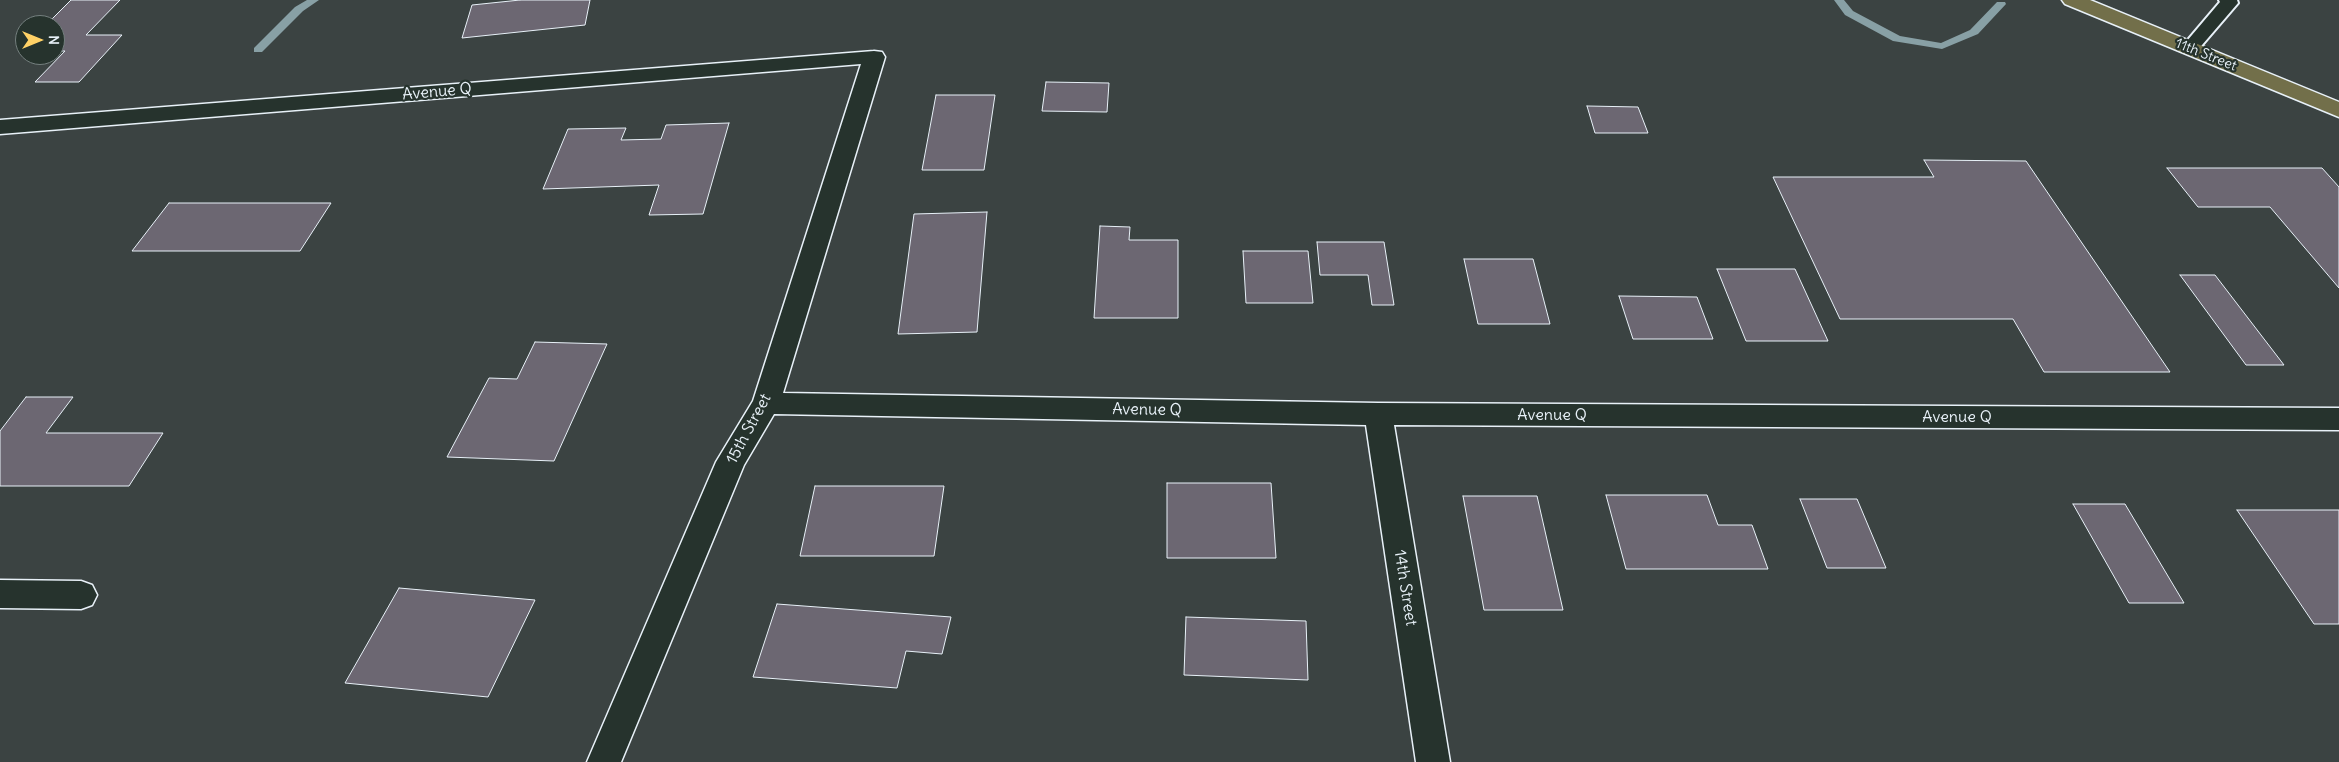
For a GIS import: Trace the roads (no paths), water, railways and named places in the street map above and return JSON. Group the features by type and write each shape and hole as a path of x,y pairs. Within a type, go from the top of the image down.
{"main road":[{"name":"11th Street","path":"2072,0 2339,110"}],"street":[{"name":"Avenue Q","path":"0,127 874,57"},
{"name":"15th Street","path":"604,762 731,462 766,403 874,57"},
{"name":"Avenue Q","path":"766,403 1378,414 2339,419"},
{"name":"14th Street","path":"1378,414 1433,762"},
{"path":"0,594 81,595"}],"lane":[{"path":"2190,48 2229,3 2228,0"}],"waterway":[{"path":"258,50 299,9 314,0"},
{"path":"1839,0 1849,13 1897,39 1942,46 1974,32 2001,4"}]}
